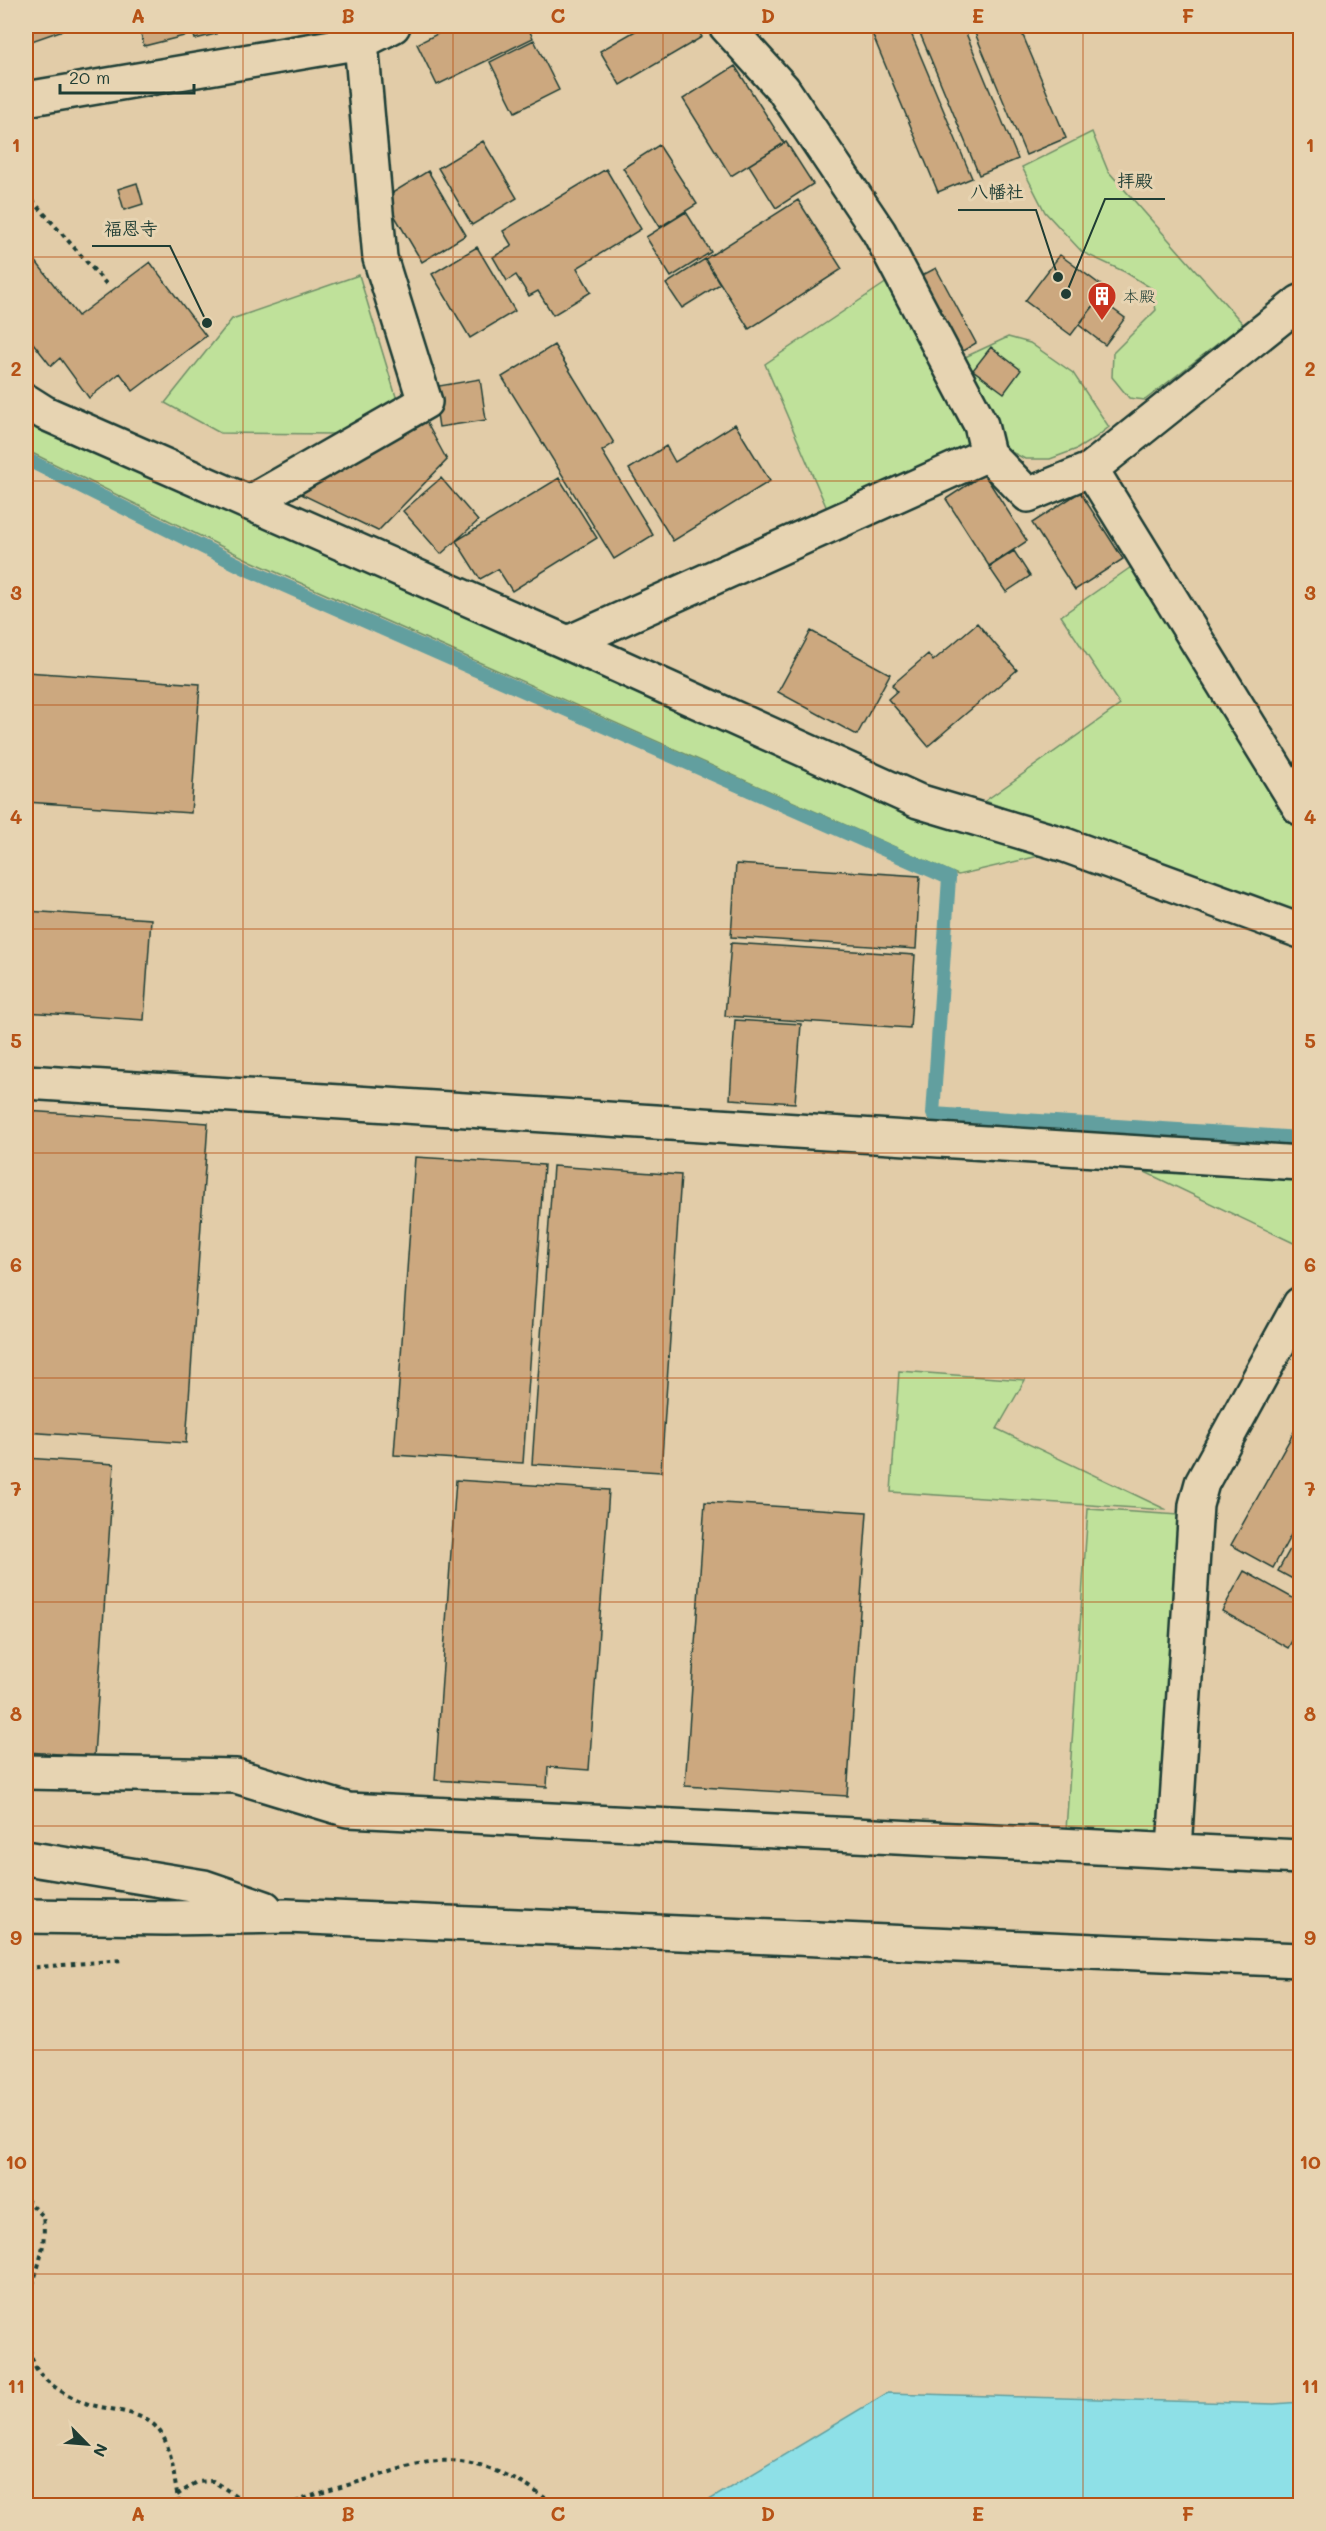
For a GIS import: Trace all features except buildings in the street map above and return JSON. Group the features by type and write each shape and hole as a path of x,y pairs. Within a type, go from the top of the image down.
{"street":[{"path":"26,99 362,42 393,26"},
{"path":"726,26 783,89 879,232 981,425 988,454 1028,495 1091,469 1300,302"},
{"path":"249,503 425,402 380,258 362,42"},
{"path":"26,401 45,413 568,643 918,801 1065,845 1300,931"},
{"path":"568,643 988,454"},
{"path":"1091,469 1300,808"},
{"path":"26,1082 1300,1163"},
{"path":"1174,1850 1196,1505 1202,1483 1300,1304"},
{"path":"26,1772 236,1776 348,1810 1300,1857"},
{"path":"26,1858 204,1887 287,1916"},
{"path":"26,1916 166,1918 287,1916 1300,1960"}],"path":[{"path":"26,192 109,287"},
{"path":"26,2199 44,2216 43,2255 28,2301 26,2330 31,2355 40,2374 62,2391 93,2405 124,2411 153,2424 168,2445 180,2505"},
{"path":"287,2505 303,2498 426,2463 450,2461 486,2467 523,2482 555,2505"},
{"path":"177,2495 196,2482 213,2481 244,2501 263,2505"}],"green space":[{"path":"1092,132 1108,171 1243,324 1145,400 1129,398 1112,377 1113,353 1156,310 1151,288 1125,272 1082,252 1045,212 1022,167"},
{"path":"359,275 397,400 334,434 220,433 165,403 232,319"},
{"path":"890,280 964,419 969,447 828,511 765,364"},
{"path":"1008,337 1030,343 1073,373 1109,427 1077,449 1050,459 1025,459 998,445 963,358"},
{"path":"26,415 1052,853 958,875 251,561 26,450"},
{"path":"1134,565 1300,834 1300,914 985,801 1120,705 1061,616"},
{"path":"1145,1172 1300,1180 1300,1246"},
{"path":"899,1371 1025,1380 997,1429 1167,1510 891,1492"},
{"path":"1088,1509 1179,1515 1157,1833 1066,1830"}],"water":[{"path":"887,2393 1274,2404 1300,2402 1300,2505 701,2505"}],"waterway":[{"path":"26,459 249,570 949,878 933,1114 1300,1138"}],"place":[{"name":"八幡社","path":"1058,277"},
{"name":"拝殿","path":"1066,294"},
{"name":"本殿","path":"1102,322"},
{"name":"福恩寺","path":"207,323"}]}
